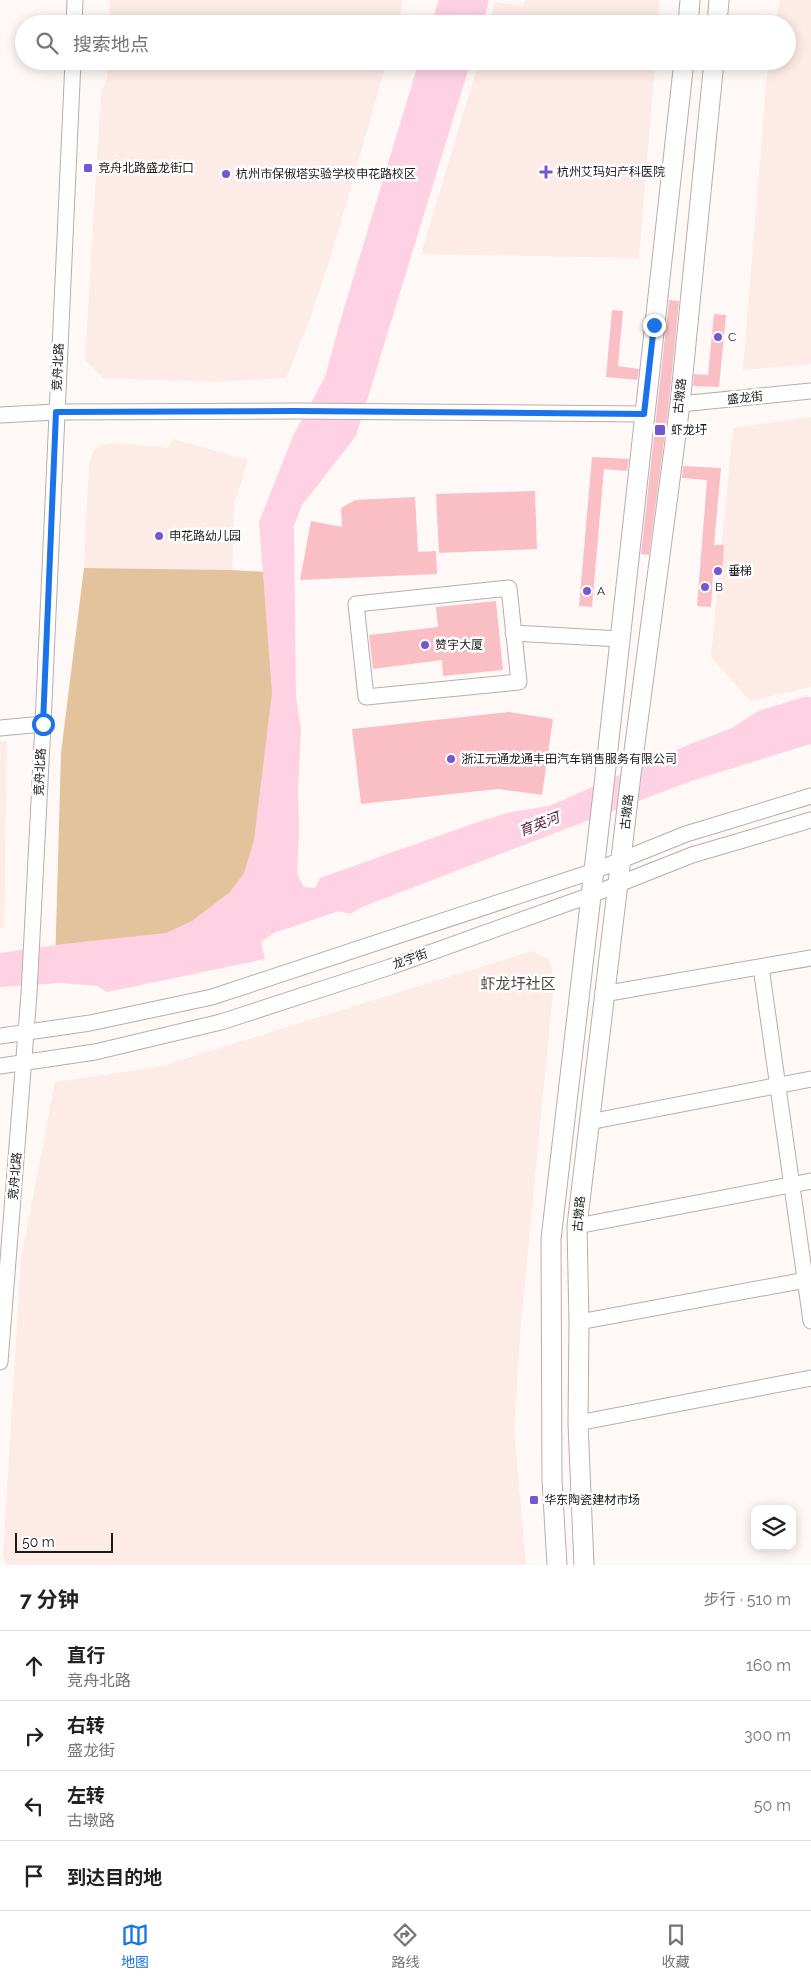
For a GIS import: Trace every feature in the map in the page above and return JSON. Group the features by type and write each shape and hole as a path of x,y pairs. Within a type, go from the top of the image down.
{"main road":[{"path":"689,15 690,0"},
{"path":"718,15 719,0"},
{"name":"古墩路","path":"557,1565 552,1480 551,1239 605,776 683,70"},
{"name":"古墩路","path":"584,1565 578,1423 579,1322 577,1226 622,859 626,812 680,404 713,70"}],"street":[{"path":"74,15 75,0"},
{"name":"竞舟北路","path":"0,1362 29,994 73,70"},
{"name":"盛龙街","path":"680,404 811,391"},
{"path":"0,415 56,412 294,411 644,414"},
{"path":"509,588 513,633 519,682 366,698 356,604 509,588"},
{"path":"513,633 620,639"},
{"path":"0,728 43,724"},
{"name":"龙宇街","path":"0,1036 90,1023 212,997 594,871 686,834 811,796"},
{"name":"龙宇街","path":"0,1066 95,1052 221,1022 390,966 591,895 692,855 811,820"},
{"path":"604,994 811,958"},
{"path":"761,967 792,1185 808,1279 811,1321"},
{"path":"589,1122 811,1079"},
{"path":"577,1226 811,1181"},
{"path":"579,1322 808,1279"},
{"path":"578,1423 811,1378"}],"shaded area":[{"path":"110,0 403,0 400,15 109,15"},
{"path":"525,0 659,0 658,15 491,15 495,2 523,6"},
{"path":"780,0 811,0 811,364 743,370 767,75 768,70 796,70 796,15 778,15"},
{"name":"杭州市保俶塔实验学校申花路校区","path":"107,70 384,70 332,253 308,324 286,378 216,382 103,378 85,360 101,95 107,78"},
{"name":"杭州艾玛妇产科医院","path":"476,70 654,70 639,258 421,254"},
{"path":"811,417 811,687 750,701 711,657 733,428"},
{"name":"申花路幼儿园","path":"173,439 248,460 234,504 232,570 84,568 89,466 93,452 101,445 118,443 168,448"},
{"path":"84,568 232,570 281,573 267,920 55,966 61,753"},
{"path":"7,741 4,927 0,928 0,742"},
{"path":"532,951 549,959 554,980 521,1322 514,1430 526,1565 7,1565 3,1557 21,1259 55,1082 159,1067"}],"water":[{"path":"439,0 489,0 485,15 434,15"},
{"name":"育英河","path":"416,70 468,70 356,436 302,505 294,526 296,697 301,729 297,874 304,887 315,888 320,878 475,823 511,812 549,806 690,744 732,728 758,711 804,697 811,697 811,744 691,781 362,907 350,914 339,911 274,933 261,942 265,959 107,992 97,986 61,983 0,987 0,953 166,933 192,921 230,892 244,873 254,840 272,693 259,522 293,436 325,377"}],"building":[{"path":"669,300 679,301 669,403 649,555 641,554"},
{"path":"612,310 623,311 618,366 639,369 637,380 606,377"},
{"path":"714,314 726,315 719,387 693,386 694,374 708,375"},
{"path":"592,457 629,459 627,471 604,469 592,607 579,606"},
{"path":"683,466 721,468 714,545 724,545 722,576 713,575 711,607 697,606 707,480 682,478"},
{"path":"535,491 537,549 439,553 436,494"},
{"path":"415,497 418,552 436,551 437,574 300,580 311,521 342,527 341,508 355,500"},
{"path":"496,601 503,670 443,676 442,660 373,669 369,635 438,627 436,607"},
{"name":"浙江元通龙通丰田汽车销售服务有限公司","path":"509,712 553,719 542,795 498,789 361,804 352,729"}],"place":[{"name":"竞舟北路盛龙街口","path":"88,168"},
{"name":"杭州艾玛妇产科医院","path":"546,172"},
{"name":"杭州市保俶塔实验学校申花路校区","path":"226,174"},
{"name":"C","path":"718,337"},
{"name":"虾龙圩","path":"660,430"},
{"name":"申花路幼儿园","path":"159,536"},
{"name":"垂梯","path":"718,571"},
{"name":"B","path":"705,587"},
{"name":"A","path":"587,591"},
{"name":"赞宇大厦","path":"425,645"},
{"name":"浙江元通龙通丰田汽车销售服务有限公司","path":"451,759"},
{"name":"华东陶瓷建材市场","path":"534,1500"}],"district":[{"name":"虾龙圩社区","path":"518,984"}],"route":[{"path":"43,724 56,412 294,411 644,414 654,325"}]}
